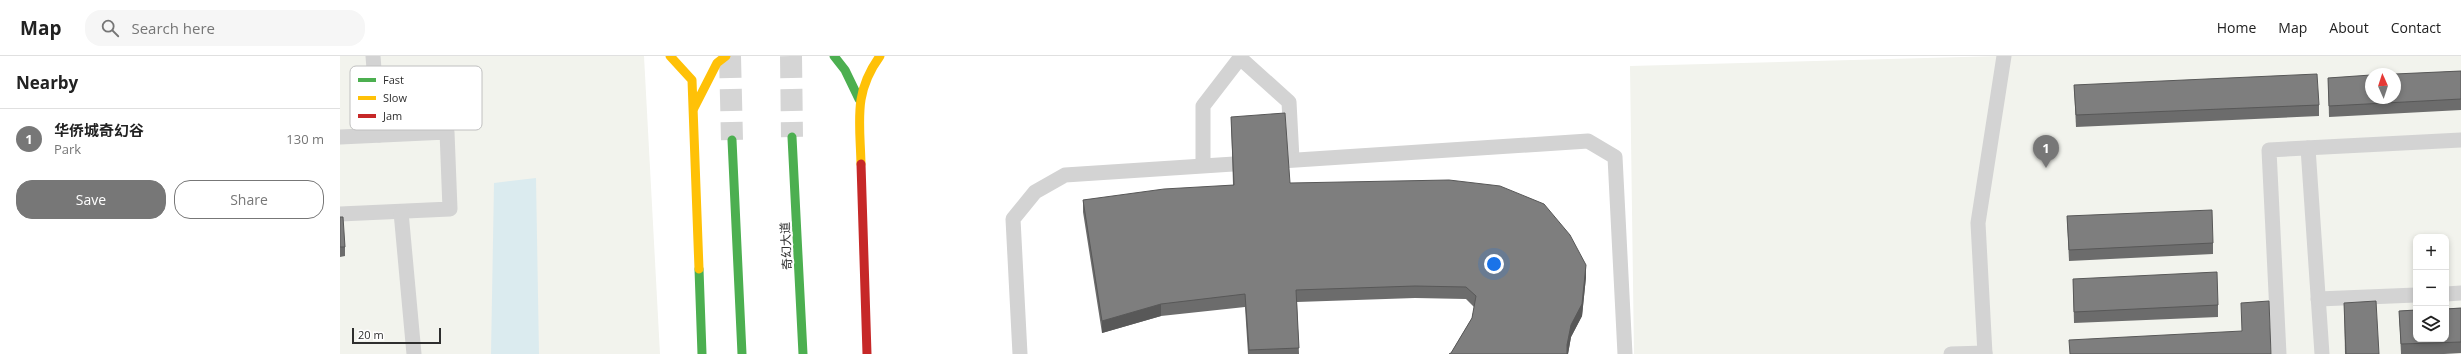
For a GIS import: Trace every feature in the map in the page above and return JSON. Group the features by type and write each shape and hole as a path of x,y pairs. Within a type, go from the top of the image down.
{"street":[{"path":"670,56 692,80 702,354"},
{"path":"693,110 717,63 726,56"},
{"path":"834,56 845,70 860,99"},
{"path":"867,354 860,99 871,68 880,56"},
{"name":"奇幻大道","path":"792,137 803,354"},
{"path":"732,140 742,354"}],"lane":[{"path":"373,56 374,66"},
{"path":"1951,354 1985,353 1978,223 2004,56"},
{"path":"1203,165 1203,106 1240,57 1289,102 1292,160"},
{"path":"379,130 379,136"},
{"path":"340,137 447,132 450,210 340,214"},
{"path":"2279,354 2269,150 2461,140"},
{"path":"1020,354 1013,219 1035,192 1065,175 1588,141 1615,157 1625,354"},
{"path":"2308,148 2322,354"},
{"path":"401,212 414,354"},
{"path":"2449,294 2461,293"},
{"path":"2318,299 2413,295"}],"shaded area":[{"path":"340,56 644,56 660,354 340,354"},
{"path":"2000,56 2461,56 2461,354 1634,354 1630,66"},
{"path":"536,178 539,354 491,354 494,183"}],"building":[{"path":"2461,71 2461,99 2401,102 2401,74"},
{"path":"2317,74 2319,105 2076,115 2074,85"},
{"path":"2365,75 2365,104 2367,104 2329,106 2328,78"},
{"path":"1285,113 1290,183 1449,180 1500,186 1544,204 1570,235 1586,265 1582,304 1571,325 1567,345 1567,354 1449,354 1472,318 1476,296 1466,287 1415,286 1296,290 1299,348 1249,350 1245,294 1161,304 1102,321 1083,200 1164,189 1234,185 1231,117"},
{"path":"2212,210 2213,243 2069,250 2067,216"},
{"path":"340,217 343,217 345,247 340,247"},
{"path":"2217,272 2218,305 2074,312 2073,279"},
{"path":"2269,301 2271,354 2070,354 2069,340 2242,331 2241,303"},
{"path":"2376,301 2379,354 2346,354 2344,303"},
{"path":"2461,308 2461,342 2401,344 2399,311 2413,310 2413,342 2449,342 2449,309"}],"tunnel":[{"path":"730,56 732,140"},
{"path":"791,56 792,137"}],"traffic: fast":[{"path":"834,56 845,70 859,99"},
{"path":"792,137 803,354"},
{"path":"732,140 742,354"},
{"path":"699,269 702,354"}],"traffic: slow":[{"path":"670,56 692,80 699,269"},
{"path":"694,108 717,63 726,56"},
{"path":"861,164 859,121 862,95 871,70 880,56"}],"traffic: jam":[{"path":"861,164 867,354"}],"place":[{"name":"华侨城奇幻谷","path":"2046,168"}]}
